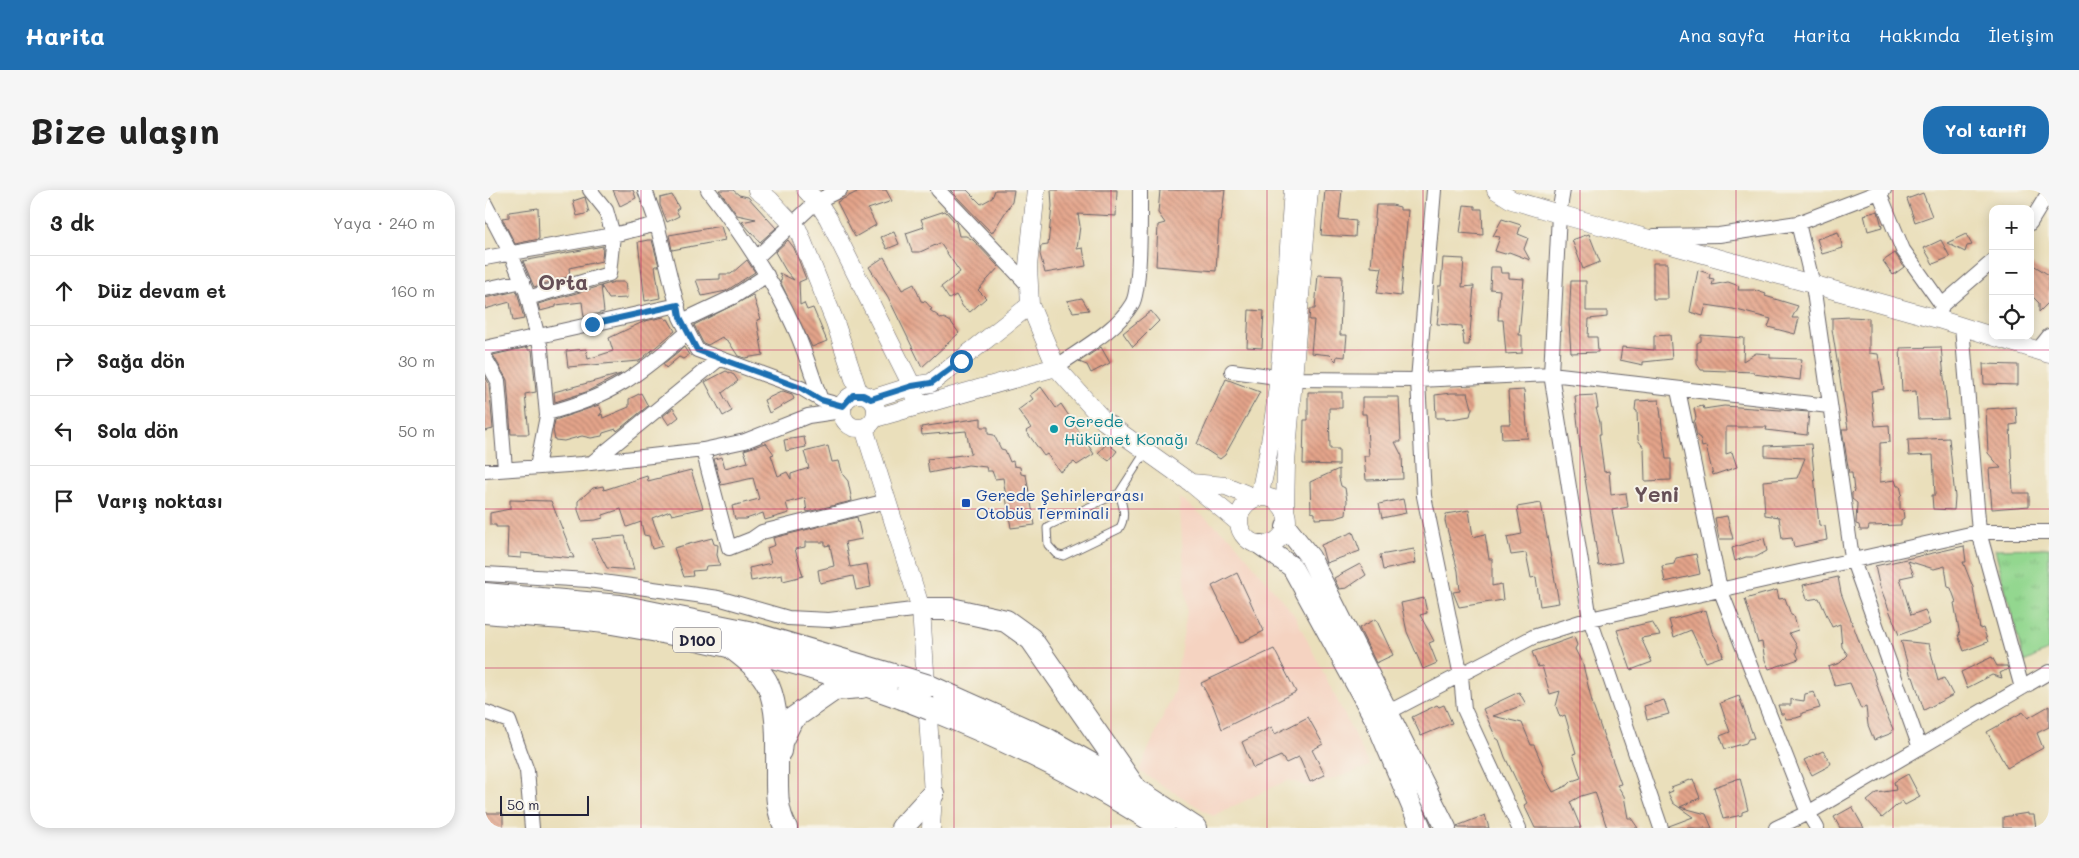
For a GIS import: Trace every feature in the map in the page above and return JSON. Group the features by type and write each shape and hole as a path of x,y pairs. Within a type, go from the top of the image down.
{"highway":[{"name":"D100","path":"485,594 620,606 748,632 901,688 930,709 1030,753 1131,807 1163,828"},
{"path":"921,609 951,609 1006,621 1031,639 1137,790"},
{"name":"D100","path":"485,612 612,623 786,660 871,686 901,688 929,686 1045,738 1137,790 1195,828"},
{"path":"730,647 746,659 767,683 773,707 777,772"},
{"path":"786,828 776,798 777,772 781,742 792,719 835,689 871,686"},
{"path":"902,828 933,794"}],"main road":[{"path":"1286,519 1310,557 1382,715 1421,828"},
{"path":"1261,545 1292,567 1382,715 1446,828"}],"street":[{"path":"528,298 609,274 613,235 606,210 590,190"},
{"path":"645,190 657,224 678,305 685,326 697,350 801,388 821,400 842,408 849,425 859,429 919,405 1057,367 1117,322 1133,302 1138,272 1141,190"},
{"path":"707,190 736,226 767,275 795,327 821,400"},
{"path":"757,190 770,200 799,230 865,397 876,408 870,423 887,501 921,609 933,794 931,828"},
{"path":"756,258 792,223 812,196 840,190"},
{"path":"938,190 1029,286"},
{"path":"1036,190 1028,266 1030,305 1057,367 1104,421 1191,483 1239,523"},
{"path":"1293,190 1285,379 1286,519 1280,539 1268,545 1261,545 1254,544 1243,536 1239,523 1243,508 1257,498 1270,453 1285,379 1309,190"},
{"path":"1434,190 1418,380 1425,496 1461,676 1464,710 1519,828"},
{"path":"1496,190 1512,200 1813,285 1940,312 1962,327 2043,353 2049,336"},
{"path":"1563,190 1559,214 1551,374 1590,619 1661,828"},
{"path":"1639,236 1719,235 1798,223 1881,191 1903,250 1940,312"},
{"path":"812,196 912,386 919,405"},
{"path":"2034,216 2048,196"},
{"path":"485,204 523,281 538,338 547,413 537,467"},
{"path":"1798,223 1813,285 1852,558 1920,748"},
{"path":"485,258 613,235 657,224"},
{"path":"1940,312 1989,265"},
{"path":"547,413 579,405 615,389 649,366 685,326 767,275"},
{"path":"485,289 523,281"},
{"path":"485,348 538,338 678,305"},
{"path":"485,471 703,450 745,441 808,416 842,408 849,397 865,397 931,383 1030,305"},
{"path":"1962,327 1979,532 2022,688"},
{"path":"485,358 498,381 505,469"},
{"path":"592,462 719,359"},
{"path":"1232,370 1285,379 1418,380 1551,374 1829,406"},
{"path":"1678,390 1719,589 1809,813 1817,828"},
{"path":"703,450 729,548 752,539 762,532 887,501"},
{"path":"1191,483 1226,486 1257,498 1276,501 1286,519"},
{"path":"1382,715 1461,676 1533,637 1590,619 1852,558 1979,532 2049,532"},
{"path":"485,574 587,580 718,598 788,618 829,620 921,609"},
{"path":"1776,828 1809,813 2049,672"},
{"path":"485,712 509,721 527,771 532,828"}],"lane":[{"path":"1119,493 1124,510 1123,522 1119,529 1063,556 1057,554 1048,545 1047,528 1049,525 1119,493 1146,451"}],"shaded area":[{"path":"1179,497 1232,539 1295,616 1370,766 1311,787 1288,780 1213,816 1139,771 1174,691 1187,611"}],"green space":[{"path":"2049,548 2049,650 2024,662 1995,549"}],"building":[{"path":"613,190 633,190 636,198 620,206"},
{"path":"719,190 733,190 739,195 748,197 776,228 760,242 742,222 756,219 737,215"},
{"path":"861,190 886,190 892,201 868,209 876,225 855,237 837,202"},
{"path":"950,190 967,190 981,204 992,198 995,190 1014,190 1012,202 992,233"},
{"path":"1051,190 1117,190 1116,216 1078,214 1080,226 1077,249 1083,248 1086,266 1045,273 1040,254 1041,246 1048,245 1052,206"},
{"path":"1160,190 1225,190 1221,221 1219,221 1216,271 1156,266 1158,225 1165,223 1158,213"},
{"path":"1325,190 1342,190 1339,219 1356,221 1355,237 1321,235"},
{"path":"1923,193 1932,216 1915,222 1907,199"},
{"path":"672,195 679,208 676,210 679,216 667,222 660,205 660,198"},
{"path":"585,197 589,213 577,216 573,201"},
{"path":"1376,205 1392,205 1400,207 1400,210 1408,210 1401,296 1377,293 1382,268 1371,267"},
{"path":"1464,205 1475,206 1475,209 1482,209 1483,235 1460,233"},
{"path":"538,208 539,239 515,244 502,218 509,217 509,212"},
{"path":"945,211 956,223 959,236 966,236 973,240 999,267 978,290 986,298 970,312 963,307 956,295 949,299 941,287 960,272 940,243 920,252 912,252 906,233 924,227 921,219"},
{"path":"1878,211 1882,227 1868,231 1864,215"},
{"path":"1502,219 1521,225 1518,234 1528,238 1524,249 1530,260 1509,252 1505,254 1495,251 1500,237 1493,236"},
{"path":"721,226 725,240 672,250 669,235"},
{"path":"894,232 899,244 887,249 881,237"},
{"path":"1838,232 1843,248 1822,254 1817,239"},
{"path":"1589,234 1600,262 1583,269 1572,240"},
{"path":"1966,234 1972,245 1967,246 1965,252 1947,243"},
{"path":"652,240 659,266 655,266 660,298 645,301 638,242"},
{"path":"788,240 794,248 806,279 799,282 800,305 804,303 807,310 813,308 827,341 812,347 780,281 782,280 779,273 794,280 786,271 775,252"},
{"path":"1941,240 1950,257 1933,264 1924,248"},
{"path":"603,246 602,261 569,268 570,276 534,287 523,261"},
{"path":"1895,253 1904,267 1893,275 1883,261"},
{"path":"884,257 902,290 914,284 921,301 926,302 932,309 930,310 942,319 944,318 951,322 959,333 922,367 888,297 869,267"},
{"path":"1443,258 1464,259 1462,287 1474,286 1469,345 1464,345 1462,326 1437,324 1439,309 1438,286 1441,286"},
{"path":"747,260 755,272 726,291 702,296 696,280 720,279 720,274 731,274"},
{"path":"1653,263 1667,263 1668,299 1653,299"},
{"path":"2034,266 2049,275 2049,302 2039,312 2039,303 2034,298"},
{"path":"1491,267 1500,267 1501,273 1509,273 1509,278 1524,279 1519,335 1522,335 1522,353 1506,354 1503,320 1498,320 1500,290 1490,289"},
{"path":"1698,270 1710,274 1709,278 1714,279 1712,285 1728,282 1739,286 1738,290 1754,290 1766,294 1765,296 1798,306 1792,318 1799,318 1795,334 1768,327 1771,319 1733,309 1706,305 1703,316 1690,312"},
{"path":"1318,275 1342,276 1340,335 1347,335 1345,357 1337,356 1336,361 1330,355 1311,353 1314,320 1309,320 1310,309 1315,309"},
{"path":"1571,281 1586,281 1586,311 1607,311 1607,317 1589,319 1588,337 1597,337 1598,352 1571,353 1569,323"},
{"path":"614,282 625,282 627,298 609,299 601,286"},
{"path":"601,286 604,312 584,317 582,302 556,305 556,307 540,311 538,304"},
{"path":"517,291 524,319 513,321 510,302 485,309 485,298"},
{"path":"753,295 761,319 757,320 763,355 745,358 738,356 729,342 722,337 708,345 703,343 694,325"},
{"path":"1082,298 1089,310 1073,312 1067,301"},
{"path":"1249,310 1264,311 1262,348 1247,347"},
{"path":"1151,311 1159,321 1133,347 1123,333"},
{"path":"664,317 666,320 668,319 675,331 639,361 568,367 566,351 586,349 588,359 613,351 609,338 645,321"},
{"path":"1832,318 1869,318 1869,353 1878,354 1884,389 1871,391 1875,426 1889,425 1890,442 1880,443 1880,482 1895,480 1897,486 1900,486 1902,494 1900,496 1900,509 1903,510 1904,518 1901,520 1901,525 1869,526 1868,530 1860,530 1859,525 1856,524 1857,503 1852,499 1854,491 1852,473 1849,473 1842,429 1848,429 1832,329"},
{"path":"1670,335 1672,359 1643,362 1643,365 1620,360 1622,347 1654,350 1654,336"},
{"path":"1701,335 1744,338 1743,361 1756,353 1770,354 1770,358 1802,359 1800,380 1754,374 1754,372 1701,370 1697,364 1697,343 1701,341"},
{"path":"528,347 528,350 532,350 536,392 525,394 529,434 511,434 507,380 493,355"},
{"path":"684,347 689,355 683,359 679,357 666,368 663,364"},
{"path":"1101,347 1110,363 1091,373 1087,365 1079,362"},
{"path":"1941,347 1948,418 1918,419 1916,391 1902,392 1900,348"},
{"path":"1983,364 2018,365 2018,385 1984,384"},
{"path":"726,371 734,375 738,381 722,393 732,411 723,416 705,382"},
{"path":"621,374 586,392 555,402 554,392"},
{"path":"485,376 489,384 493,429 485,431"},
{"path":"1226,379 1260,392 1225,455 1220,459 1197,444"},
{"name":"Gerede Hükümet Konağı","path":"1041,387 1056,408 1061,404 1094,454 1077,465 1074,462 1060,472 1047,454 1044,456 1026,431 1031,428 1018,410 1033,399 1030,395"},
{"path":"1524,390 1528,438 1502,439 1501,424 1510,424 1508,391"},
{"path":"783,391 792,394 794,399 769,413 764,400"},
{"path":"1308,392 1342,392 1342,408 1329,408 1330,449 1339,449 1339,465 1303,464 1304,420 1308,420"},
{"path":"641,393 648,406 617,431 616,429 603,433 602,436 591,438 582,436 564,441 555,440 553,430 555,420 599,405 602,412 599,416 602,414 603,418 629,407 629,399"},
{"path":"1468,393 1472,408 1470,416 1445,420 1445,418 1436,418 1435,395"},
{"path":"1596,395 1604,472 1609,471 1611,495 1626,493 1628,507 1612,510 1622,562 1599,566 1580,447 1575,396"},
{"path":"1362,397 1399,397 1401,442 1395,442 1402,456 1403,479 1366,480 1364,456 1369,456 1366,414 1362,414"},
{"path":"1659,400 1666,459 1671,459 1671,480 1645,481 1644,448 1638,440 1636,401"},
{"path":"1703,406 1704,409 1724,406 1809,412 1807,435 1766,430 1767,427 1726,427 1726,454 1732,452 1737,467 1713,475 1706,446 1702,447 1694,422 1696,418 1694,408"},
{"path":"2016,407 2017,424 2010,425 2013,493 2029,493 2029,506 1992,509 1989,469 2001,468 1988,453 1986,409"},
{"path":"673,408 679,417 669,425 663,416"},
{"path":"981,418 981,427 988,427 988,434 994,435 1001,449 1005,450 1010,462 1013,461 1014,466 1020,467 1021,474 1026,475 1035,525 1011,528 1003,478 995,479 992,471 987,471 986,467 968,465 929,473 927,459 971,454 966,431 922,435 921,427"},
{"path":"804,437 806,447 786,451 784,440"},
{"path":"1949,438 1955,497 1954,510 1933,509 1932,495 1935,495 1933,455 1909,456 1908,440"},
{"path":"766,443 774,454 771,455 778,476 787,472 791,479 791,474 809,468 804,452 828,446 832,462 839,461 843,475 848,481 852,501 807,512 805,498 786,503 789,513 765,520 763,513 746,519 735,519 732,506 759,499 753,478 721,485 714,459 722,457 725,468 748,462 744,450"},
{"path":"1107,443 1117,451 1109,461 1098,453"},
{"path":"1811,444 1819,525 1825,526 1827,540 1794,547 1792,538 1782,539 1779,517 1765,515 1763,481 1797,478 1805,458 1765,456 1765,446"},
{"path":"1339,469 1341,486 1345,488 1347,501 1346,515 1336,518 1315,519 1315,513 1311,512 1310,482"},
{"path":"691,470 703,508 672,515 670,511 652,518 663,546 652,549 649,536 644,535 641,522 627,527 621,509 603,515 603,518 582,521 578,510 578,501 593,488 603,486 604,490 647,476 648,481"},
{"path":"1403,499 1406,513 1382,518 1379,504"},
{"path":"510,500 551,501 574,558 521,553 521,558 507,557 508,527 490,525 490,513 510,509"},
{"path":"1541,503 1559,603 1540,606 1536,577 1531,578 1526,553 1511,555 1507,537 1522,534 1517,507"},
{"path":"1469,510 1473,537 1485,534 1489,559 1492,559 1492,586 1501,584 1503,600 1459,607 1453,592 1460,591 1458,571 1445,521 1446,514"},
{"path":"1727,516 1733,539 1719,539 1715,518"},
{"path":"857,517 862,539 845,542 850,567 867,564 871,587 856,590 853,576 820,583 818,570 834,566 830,545 825,546 825,542 805,542 805,547 795,549 803,576 783,581 782,575 751,581 749,568 771,563 767,548 775,545 773,538"},
{"path":"1353,532 1360,551 1326,563 1321,545"},
{"path":"625,536 634,570 607,568 592,539"},
{"path":"712,538 714,544 718,545 717,555 720,565 706,566 705,570 692,571 693,576 684,577 674,548"},
{"path":"1764,538 1767,551 1756,557 1746,557 1735,561 1732,548"},
{"path":"1964,546 1966,562 1963,562 1973,587 1980,629 1983,628 1988,642 1964,651 1958,635 1960,635 1954,603 1956,602 1951,588 1948,587 1945,566 1934,569 1908,561 1914,575 1900,578 1911,615 1925,610 1930,624 1899,635 1879,584 1875,566"},
{"path":"1414,549 1416,563 1383,570 1380,555"},
{"path":"1696,554 1700,574 1665,582 1662,566 1674,564 1676,558"},
{"path":"1360,564 1366,575 1347,588 1339,589 1334,578"},
{"path":"1237,573 1264,631 1240,643 1212,586"},
{"path":"1838,577 1841,593 1865,657 1873,672 1893,729 1892,733 1874,740 1868,725 1866,707 1861,709 1850,683 1835,686 1828,667 1840,663 1848,655 1842,647 1840,624 1832,627 1819,598 1807,600 1803,585"},
{"path":"1777,590 1779,599 1785,598 1791,615 1794,616 1798,630 1789,633 1797,646 1796,653 1799,659 1769,669 1765,660 1762,642 1758,643 1745,599"},
{"path":"1424,598 1427,613 1420,615 1434,641 1429,643 1437,663 1423,669 1407,632 1401,603"},
{"path":"1706,610 1712,632 1719,643 1723,656 1706,662 1691,630 1674,637 1669,620"},
{"path":"1376,619 1393,655 1376,663 1359,628"},
{"path":"1652,622 1660,635 1641,638 1652,662 1631,670 1617,630"},
{"path":"1574,637 1577,645 1575,649 1583,665 1593,706 1621,784 1617,785 1624,796 1628,818 1631,818 1638,828 1607,828 1595,792 1570,802 1581,828 1535,828 1524,805 1527,803 1483,709 1519,692 1526,704 1493,716 1522,723 1531,745 1534,745 1543,766 1543,773 1553,792 1581,778 1573,754 1576,753 1565,715 1560,717 1556,706 1560,691 1550,694 1542,666 1538,667 1532,652"},
{"path":"1901,641 1929,644 1938,681 1944,678 1953,695 1924,710 1913,677 1911,677"},
{"path":"1274,649 1296,692 1222,729 1213,705 1201,683"},
{"path":"1992,657 1997,666 2007,666 2008,669 2000,673 2002,678 1992,675 1967,688 1961,672"},
{"path":"1814,692 1820,708 1802,713 1802,716 1796,718 1786,719 1784,714 1781,714 1778,705 1791,705 1791,699 1804,701 1805,694"},
{"path":"1739,696 1754,738 1748,739 1746,743 1725,749 1720,736 1730,732 1720,703"},
{"path":"1664,700 1669,714 1647,720 1644,706"},
{"path":"1437,705 1439,707 1444,705 1452,723 1421,736 1412,717"},
{"path":"2049,706 2049,727 2037,733 2043,748 2007,768 1987,732 2023,712 2028,718"},
{"path":"1308,717 1323,744 1312,750 1325,775 1310,782 1299,757 1286,763 1281,756 1253,768 1242,742 1272,727 1275,734"},
{"path":"1823,751 1831,763 1812,775 1804,760"},
{"path":"1908,774 1920,797 1905,805 1902,801 1882,818 1867,801 1877,793 1896,790 1894,782"},
{"path":"1740,778 1748,810 1742,812 1742,815 1723,819 1714,787"},
{"path":"1693,779 1700,798 1680,807 1706,814 1712,828 1670,828 1669,826 1693,817 1673,803 1668,793 1673,791 1671,787"},
{"path":"1852,807 1864,828 1840,828 1834,817"},
{"path":"485,813 503,813 503,828 485,828"},
{"path":"2028,813 2028,815 2034,815 2036,828 2003,828 2003,817"},
{"path":"1485,815 1489,828 1458,828 1457,826"}],"place":[{"name":"Gerede Hükümet Konağı","path":"1054,429"},
{"name":"Gerede Şehirlerarası Otobüs Terminali","path":"966,503"}],"district":[{"name":"Orta","path":"563,281"},
{"name":"Yeni","path":"1657,493"}],"route":[{"path":"592,324 678,305 680,317 697,350 760,375 801,388 821,400 843,406 845,401 853,395 868,396 871,399 912,386 931,383 961,361"}]}
